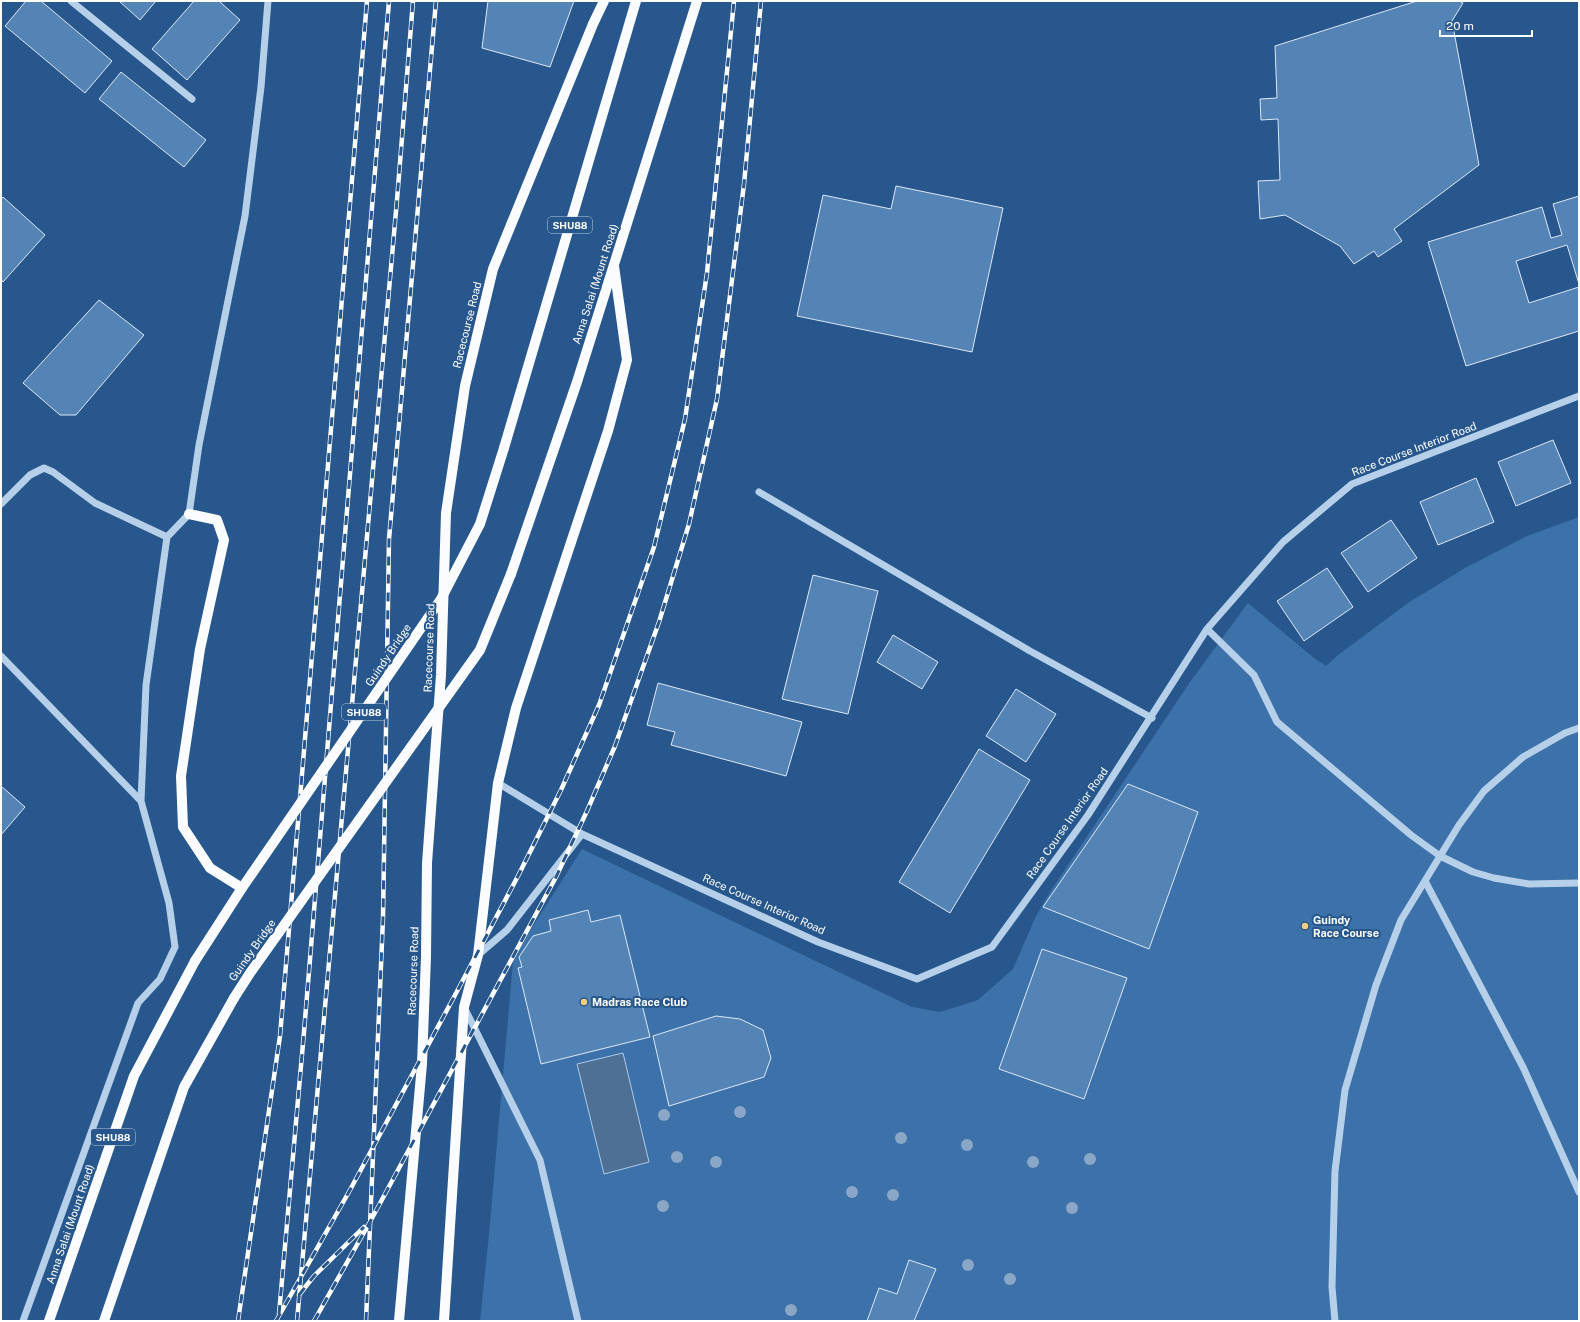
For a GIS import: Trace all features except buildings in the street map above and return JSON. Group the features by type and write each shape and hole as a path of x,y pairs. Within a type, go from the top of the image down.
{"main road":[{"name":"Racecourse Road","path":"399,1321 422,1064 426,956 427,863 441,675 446,512 462,401 493,269 590,31 604,1"},
{"name":"Guindy Bridge","path":"195,961 242,888 441,599 480,524 504,448 636,1"},
{"name":"Anna Salai (Mount Road)","path":"511,574 577,382 697,1"},
{"path":"444,1321 464,1007 478,955 498,783 516,708 608,431 627,360 614,266"},
{"path":"189,514 217,520 224,540 200,649 181,776 183,827 210,868 242,888"},
{"name":"Guindy Bridge","path":"104,1321 184,1087 234,998 250,974 480,650 511,574"},
{"name":"Anna Salai (Mount Road)","path":"49,1321 134,1076 195,961"}],"street":[{"path":"72,1 192,99"},
{"path":"23,1321 138,1003 160,979 175,947 169,903 141,801 146,685 167,537 189,514 199,445 245,216 261,87 268,1"},
{"name":"Race Course Interior Road","path":"498,783 582,834 818,942 917,979 992,947 1088,814 1152,718 1207,629 1283,542 1352,484 1579,396"},
{"path":"1,504 30,475 44,468 53,472 95,503 167,537"},
{"path":"759,492 1030,651 1152,718"},
{"path":"1207,629 1254,674 1277,722 1411,835 1440,856 1473,872 1494,878 1528,884 1579,883"},
{"path":"1,656 141,801"},
{"path":"1335,1321 1332,1287 1335,1171 1346,1090 1376,985 1401,920 1458,825 1484,791 1523,757 1565,733 1579,728"},
{"path":"478,955 507,930 582,834"},
{"path":"1425,881 1523,1067 1579,1192"},
{"path":"464,1007 540,1160 578,1321"}],"shaded area":[{"name":"Guindy Race Course","path":"1579,517 1579,1321 480,1321 513,962 528,934 582,849 912,1007 940,1012 978,1000 1013,969 1035,918 1050,892 1190,682 1248,603 1314,658 1326,666 1338,655 1408,603 1465,568 1527,536"},
{"path":"623,1053 649,1162 604,1174 577,1064"}],"railway":[{"path":"238,1321 280,1036 367,1"},
{"path":"279,1314 304,1032 389,1"},
{"path":"297,1321 397,200 413,1"},
{"path":"366,1321 383,918 389,539 436,1"},
{"path":"276,1321 350,1190 454,997 518,876 561,790 599,705 654,547 685,419 707,273 734,1"},
{"path":"314,1321 371,1220 556,877 615,746 659,622 689,524 717,399 744,184 761,1"},
{"path":"299,1295 314,1276 364,1227"}],"place":[{"name":"Guindy Race Course","path":"1305,926"},
{"name":"Madras Race Club","path":"584,1002"}]}
